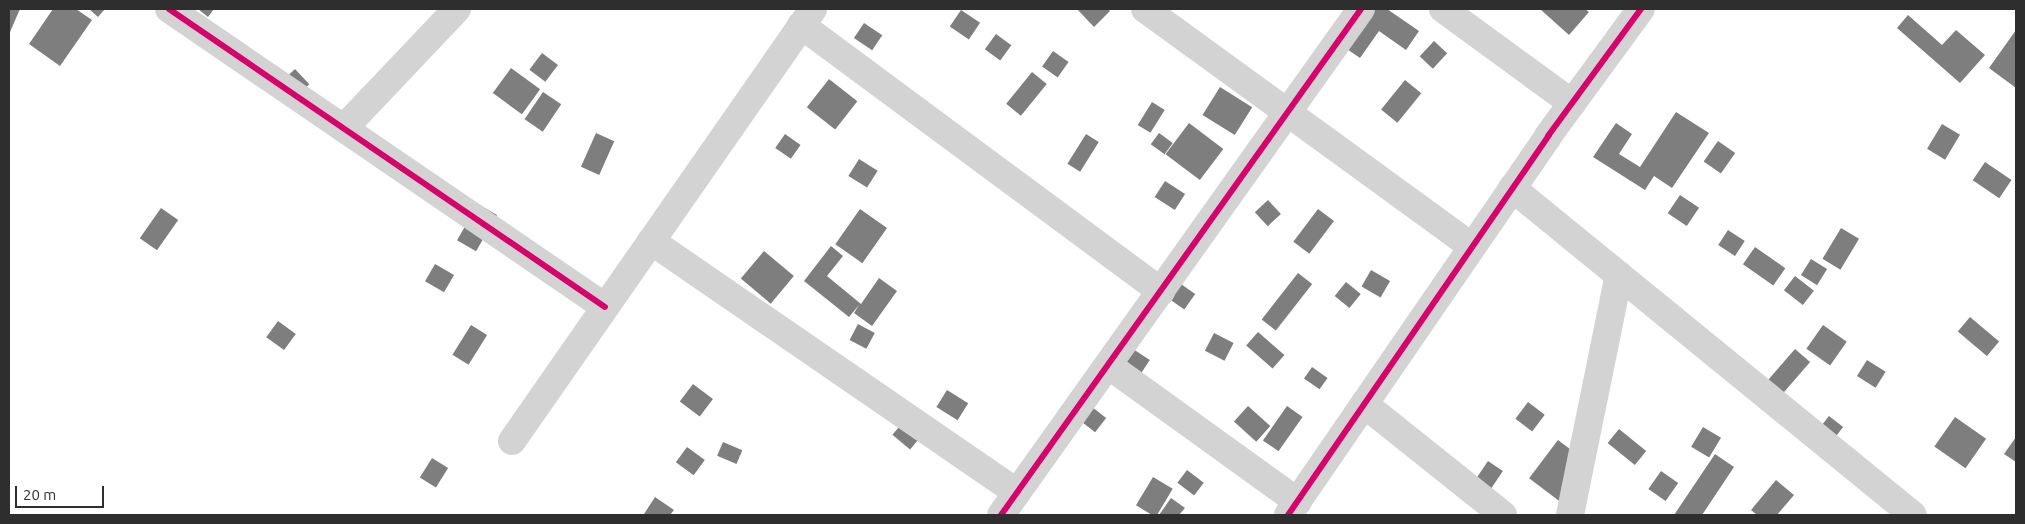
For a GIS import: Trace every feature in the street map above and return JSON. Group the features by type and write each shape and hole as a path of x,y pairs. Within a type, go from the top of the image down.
{"street":[{"path":"169,9 605,307"},
{"path":"344,128 457,9"},
{"path":"1145,9 1472,247"},
{"path":"1001,515 1361,9"},
{"path":"1443,9 1572,102"},
{"path":"1108,365 1293,508 1512,188 1572,102 1641,9"},
{"path":"512,441 807,17 1161,290"},
{"path":"1512,188 1913,515"},
{"path":"651,242 1018,493"},
{"path":"1570,515 1619,275"},
{"path":"1364,404 1503,515"}],"building":[{"path":"9,9 20,9 10,32 9,31"},
{"path":"53,9 76,9 92,20 60,66 29,44"},
{"path":"89,9 105,9 98,17"},
{"path":"198,9 214,9 208,17"},
{"path":"1077,9 1108,9 1110,11 1094,27"},
{"path":"1372,9 1387,9 1419,31 1406,50 1379,31 1360,58 1344,47"},
{"path":"1540,9 1585,9 1589,12 1569,35"},
{"path":"961,10 980,23 969,39 950,27"},
{"path":"1908,15 1942,45 1956,30 1985,55 1960,83 1897,28"},
{"path":"864,23 882,35 872,50 854,38"},
{"path":"2016,30 2016,88 1989,68"},
{"path":"996,34 1011,45 1000,61 985,49"},
{"path":"1434,41 1447,53 1433,69 1420,56"},
{"path":"1053,51 1069,62 1058,77 1042,67"},
{"path":"542,53 558,65 545,82 529,70"},
{"path":"511,68 540,89 522,114 493,93"},
{"path":"295,69 309,84 295,98 280,83"},
{"path":"1032,72 1047,84 1021,116 1006,104"},
{"path":"829,79 857,101 835,130 807,107"},
{"path":"1405,80 1421,93 1397,123 1381,110"},
{"path":"1220,87 1252,107 1235,135 1203,115"},
{"path":"543,92 561,104 543,132 525,119"},
{"path":"1152,102 1165,110 1150,133 1138,125"},
{"path":"1676,112 1709,133 1672,188 1654,176 1645,190 1593,157 1616,123 1632,134 1619,154 1640,167"},
{"path":"1189,123 1223,149 1200,180 1166,154"},
{"path":"1942,124 1960,135 1945,160 1927,149"},
{"path":"596,133 614,141 599,175 581,167"},
{"path":"1159,133 1173,143 1165,154 1151,144"},
{"path":"785,134 801,145 791,159 775,148"},
{"path":"1086,134 1099,142 1080,172 1067,164"},
{"path":"1718,141 1735,153 1721,174 1704,161"},
{"path":"859,159 878,171 867,188 848,176"},
{"path":"1985,162 2012,180 1999,198 1973,180"},
{"path":"1165,181 1185,194 1175,210 1155,197"},
{"path":"1680,195 1699,208 1687,226 1668,213"},
{"path":"1268,200 1281,214 1268,226 1255,212"},
{"path":"478,204 497,215 476,251 457,240"},
{"path":"161,208 178,220 157,250 140,238"},
{"path":"860,209 887,228 862,263 835,244"},
{"path":"1318,209 1334,221 1309,254 1293,242"},
{"path":"1841,228 1859,239 1840,270 1822,259"},
{"path":"1728,230 1745,241 1735,256 1718,245"},
{"path":"831,246 843,256 827,276 861,304 879,278 897,291 872,326 854,313 859,305 849,317 804,281"},
{"path":"1755,247 1785,268 1773,285 1743,264"},
{"path":"764,251 794,276 771,304 741,279"},
{"path":"1811,259 1827,269 1817,285 1801,275"},
{"path":"435,264 454,275 444,292 425,281"},
{"path":"1371,270 1390,281 1381,297 1362,286"},
{"path":"1298,273 1312,284 1276,331 1262,319"},
{"path":"1795,276 1814,291 1803,305 1784,290"},
{"path":"1178,282 1195,294 1184,310 1167,298"},
{"path":"1346,282 1361,294 1349,308 1335,296"},
{"path":"1970,317 1999,341 1987,356 1958,332"},
{"path":"278,321 296,334 284,350 266,337"},
{"path":"858,324 875,333 866,349 850,340"},
{"path":"471,325 487,335 469,365 452,355"},
{"path":"1823,325 1847,342 1830,365 1806,349"},
{"path":"1258,332 1284,355 1273,369 1246,346"},
{"path":"1214,333 1234,343 1225,361 1205,351"},
{"path":"1133,349 1150,360 1139,376 1123,365"},
{"path":"1795,349 1810,362 1778,399 1763,386"},
{"path":"1867,360 1886,372 1876,388 1857,376"},
{"path":"1312,367 1328,378 1320,389 1304,378"},
{"path":"693,384 713,399 700,417 680,402"},
{"path":"947,390 968,403 958,420 936,407"},
{"path":"1528,402 1545,415 1532,431 1515,419"},
{"path":"1248,406 1270,426 1256,442 1234,422"},
{"path":"1287,406 1303,417 1278,451 1263,440"},
{"path":"1092,407 1106,418 1095,432 1081,421"},
{"path":"1829,416 1843,427 1823,453 1809,442"},
{"path":"1955,417 1986,439 1965,468 1934,446"},
{"path":"904,421 922,436 910,450 892,435"},
{"path":"1703,427 1721,438 1709,458 1691,447"},
{"path":"1619,429 1646,451 1635,465 1608,443"},
{"path":"2016,437 2016,462 2004,454"},
{"path":"1558,440 1591,465 1562,503 1529,478"},
{"path":"723,442 742,450 736,464 717,456"},
{"path":"687,447 705,460 694,475 676,462"},
{"path":"1715,454 1734,467 1702,515 1674,515"},
{"path":"432,458 448,468 436,488 420,478"},
{"path":"1488,461 1503,471 1491,489 1476,479"},
{"path":"1187,470 1204,483 1194,495 1177,483"},
{"path":"1661,471 1678,483 1666,501 1648,489"},
{"path":"1153,477 1173,489 1157,515 1152,515 1136,505"},
{"path":"1776,480 1794,495 1777,515 1757,515 1751,510"},
{"path":"655,497 674,510 670,515 644,514"},
{"path":"1171,498 1185,508 1179,515 1159,515"}],"cycle path":[{"path":"169,9 605,307"},
{"path":"1001,515 1361,9"},
{"path":"1288,515 1548,136 1641,9"}]}
